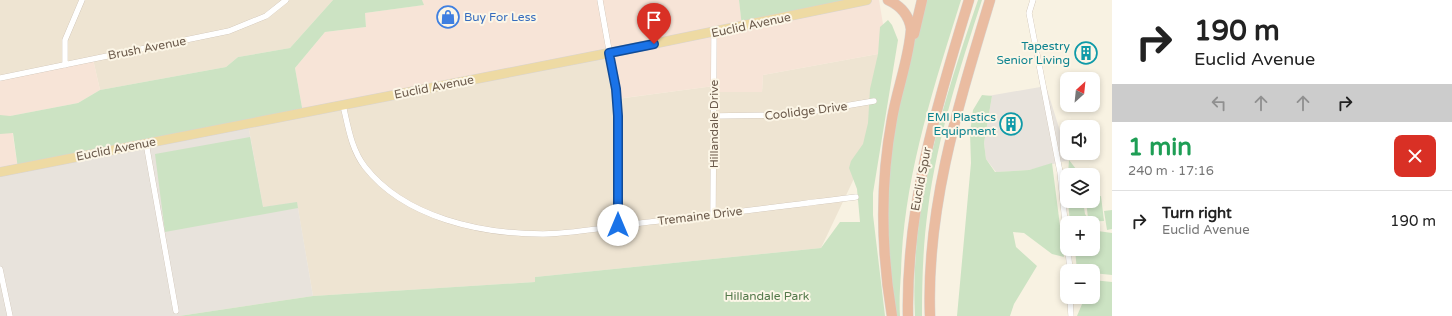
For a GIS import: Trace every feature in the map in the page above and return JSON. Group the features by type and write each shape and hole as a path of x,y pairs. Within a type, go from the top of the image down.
{"highway":[{"path":"888,0 901,8 910,22 907,52"},
{"path":"892,316 884,256 884,184 892,118 907,52 922,0"},
{"name":"Euclid Spur","path":"930,316 931,260 939,192 952,130 990,0"},
{"name":"Euclid Spur","path":"908,316 909,258 917,193 937,108 969,2"}],"main road":[{"name":"Euclid Avenue","path":"0,172 609,53 867,0"}],"street":[{"path":"65,65 65,40 82,0"},
{"name":"Brush Avenue","path":"0,78 229,31 266,16 286,0"},
{"path":"600,0 616,89 618,116 618,225"},
{"path":"1033,0 1029,14 1060,172 1064,216"},
{"name":"Hillandale Drive","path":"713,215 714,32"},
{"name":"Coolidge Drive","path":"714,116 792,115 874,101"},
{"name":"Tremaine Drive","path":"343,105 353,146 364,166 382,185 393,194 432,214 468,226 507,232 544,234 856,197"},
{"path":"146,143 176,311"},
{"path":"0,268 10,316"},
{"path":"1070,304 1071,316"}],"shaded area":[{"path":"0,0 333,0 290,48 238,57 226,67 100,90 93,59 0,78"},
{"path":"422,0 739,0 742,26 867,0 879,0 883,24 878,54 763,75 762,92 714,92 714,86 616,99 609,54 303,113 295,68 325,32 366,27 365,13 423,5"},
{"path":"609,53 617,99 714,86 762,92 763,75 878,54 869,147 821,248 535,277 535,282 313,296 297,203 263,207 248,124"},
{"path":"93,59 100,90 78,103 10,116 18,169 0,172 0,78"},
{"path":"1046,86 1060,131 1060,160 1069,160 1029,170 996,172 986,159 984,143 992,96 988,96"},
{"path":"248,124 263,207 297,202 313,296 179,316 0,316 0,172"}],"green space":[{"path":"333,0 422,0 424,5 365,13 366,27 325,32 295,68 303,113 18,169 13,133 0,134 0,115 10,116 78,103 100,90 226,67 238,57 290,48"},
{"path":"739,0 867,0 742,27"},
{"path":"925,0 961,0 930,101 913,169 903,238 900,316 896,316 888,227 888,191 891,151 898,108"},
{"path":"978,0 982,0 950,103 937,156 925,236 922,316 915,316 915,276 923,195 953,76"},
{"name":"Hillandale Park","path":"888,20 892,25 898,40 873,193 873,215 885,316 179,316 313,296 535,282 535,277 821,248 840,222 860,222 857,189 849,168 851,161 863,144 868,123 870,89 878,54 880,27"},
{"path":"982,95 992,96 984,143 986,159 995,172 1029,170 1052,163 1060,226 1060,256 1052,254 1024,233 1013,232 1016,247 1037,266 1014,304 1010,316 957,316 971,163 970,133 973,110"},
{"path":"250,137 263,207 297,202 298,208 165,232 155,154"},
{"path":"1069,160 1075,168 1068,168"},
{"path":"1100,196 1104,221 1100,221 1100,216 1088,216 1087,208 1100,208"},
{"path":"1069,208 1084,208 1086,216 1069,216"},
{"path":"1112,210 1112,229 1107,230 1104,211"},
{"path":"1100,231 1112,233 1112,275 1100,274 1100,264 1076,264 1076,256 1100,256"},
{"path":"1100,281 1112,282 1112,316 1077,316 1082,304 1100,304"}],"place":[{"name":"Buy For Less","path":"448,17"},
{"name":"Tapestry Senior Living","path":"1086,53"},
{"name":"EMI Plastics Equipment","path":"1011,124"}],"route":[{"path":"618,225 618,116 616,89 609,53 654,44"}]}
